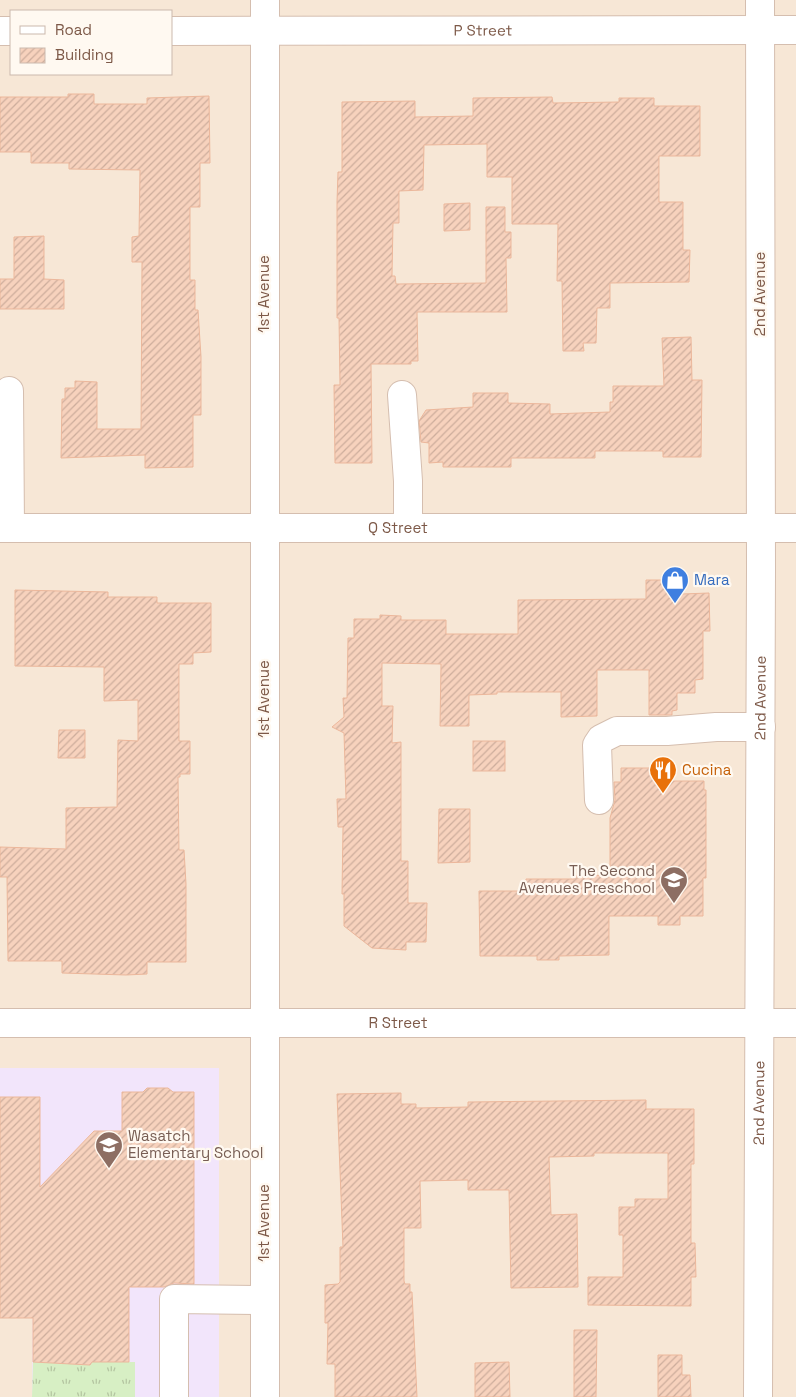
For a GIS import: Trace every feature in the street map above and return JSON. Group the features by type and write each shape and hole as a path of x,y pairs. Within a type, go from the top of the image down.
{"street":[{"name":"1st Avenue","path":"265,0 265,1397"},
{"name":"2nd Avenue","path":"758,1397 760,0"},
{"name":"P Street","path":"172,31 796,30"},
{"path":"5,528 10,390"},
{"path":"402,395 408,481 408,528"},
{"name":"Q Street","path":"5,528 796,528"},
{"path":"599,800 596,745 601,739 617,731 760,727"},
{"name":"R Street","path":"0,1023 796,1023"},
{"path":"174,1397 174,1299 264,1300"}],"shaded area":[{"path":"0,0 796,0 796,1397 0,1397"},
{"name":"Wasatch Elementary School","path":"0,1068 219,1068 219,1397 32,1397 33,1270 0,1270"}],"green space":[{"path":"33,1362 90,1365 92,1362 135,1362 135,1397 32,1397"}],"building":[{"path":"68,94 94,94 94,104 147,104 147,98 209,96 210,163 200,163 200,207 190,207 190,280 195,280 195,310 198,310 201,357 201,415 193,415 193,467 145,468 145,455 61,458 62,399 65,399 65,388 75,388 75,381 97,382 97,429 141,429 142,262 132,262 132,237 139,236 140,170 69,169 69,163 31,163 31,152 0,152 0,97 68,97"},
{"path":"552,97 553,103 619,102 619,98 654,98 654,106 700,106 700,156 659,156 659,202 683,202 683,250 690,250 689,282 610,283 610,308 597,308 596,343 583,343 584,351 563,351 562,281 557,281 558,224 512,224 512,177 487,177 487,144 424,145 423,190 399,191 399,223 393,223 392,276 395,276 396,284 486,283 486,207 505,207 505,232 511,232 511,258 506,258 507,312 417,312 418,361 411,361 411,364 371,364 372,463 335,463 334,385 340,385 339,318 337,318 337,202 338,172 342,172 342,102 415,101 415,117 473,116 473,98"},
{"path":"470,203 470,230 444,231 444,204"},
{"path":"44,236 44,279 64,280 64,309 0,309 0,279 14,279 14,237"},
{"path":"691,337 692,380 702,380 701,457 663,457 663,451 595,451 595,458 511,458 511,467 443,467 443,462 429,463 429,443 421,442 419,421 426,410 473,407 473,393 508,393 508,403 550,404 550,414 610,412 610,402 613,402 613,386 664,386 662,338"},
{"path":"646,580 681,580 682,594 709,593 710,631 703,631 703,679 695,680 695,693 677,693 677,710 672,711 672,715 649,715 649,670 597,670 597,716 561,717 561,692 497,692 497,694 469,695 469,726 440,726 441,664 382,663 382,706 393,706 392,743 401,742 401,861 408,861 408,903 427,903 426,942 406,942 406,950 372,948 344,926 344,894 342,894 343,827 338,827 337,799 346,799 344,733 332,727 344,717 343,698 347,698 348,638 354,638 354,619 380,619 380,615 401,616 401,620 446,620 446,634 518,634 518,600 646,599"},
{"path":"15,590 108,592 108,597 157,597 157,603 211,603 211,652 193,653 193,664 179,664 179,741 190,741 190,774 180,774 180,777 178,777 179,850 184,850 186,884 186,962 147,962 147,974 126,975 62,973 62,961 8,961 7,877 0,877 0,847 66,849 66,808 117,807 118,740 138,741 138,700 104,701 104,667 15,666"},
{"path":"59,730 85,730 85,758 58,758"},
{"path":"473,741 505,741 505,771 473,771"},
{"path":"621,768 657,768 657,781 704,781 704,790 706,790 706,878 703,878 703,916 680,916 680,925 658,925 658,916 609,916 609,955 559,956 559,960 537,960 537,956 480,956 479,891 526,891 526,879 574,879 574,876 610,875 610,818 615,800 614,782 621,782"},
{"path":"439,809 470,809 470,862 438,863"},
{"name":"Wasatch Elementary School","path":"147,1088 168,1088 173,1092 194,1092 194,1284 174,1283 164,1287 129,1287 129,1362 92,1362 90,1365 33,1362 33,1318 0,1318 0,1097 40,1097 40,1187 94,1131 122,1131 122,1092 143,1092"},
{"path":"401,1093 401,1104 416,1104 416,1108 468,1107 468,1102 646,1100 646,1109 694,1109 694,1164 691,1164 691,1243 695,1243 696,1277 691,1277 691,1306 588,1305 588,1277 623,1277 623,1235 619,1235 619,1207 635,1207 635,1199 668,1199 668,1153 594,1153 594,1156 549,1157 551,1215 577,1214 578,1287 511,1288 509,1190 468,1190 468,1180 420,1181 421,1228 404,1228 404,1281 405,1284 410,1284 410,1292 412,1292 417,1397 335,1397 335,1364 327,1364 328,1323 325,1323 325,1285 338,1284 340,1282 340,1247 343,1247 337,1094"},
{"path":"574,1330 597,1330 596,1397 574,1397"},
{"path":"658,1355 682,1355 682,1375 690,1375 691,1397 658,1397"},
{"path":"509,1362 510,1397 475,1397 475,1363"}],"place":[{"name":"Mara","path":"675,604"},
{"name":"Cucina","path":"663,794"},
{"name":"The Second Avenues Preschool","path":"674,904"},
{"name":"Wasatch Elementary School","path":"109,1169"}]}
